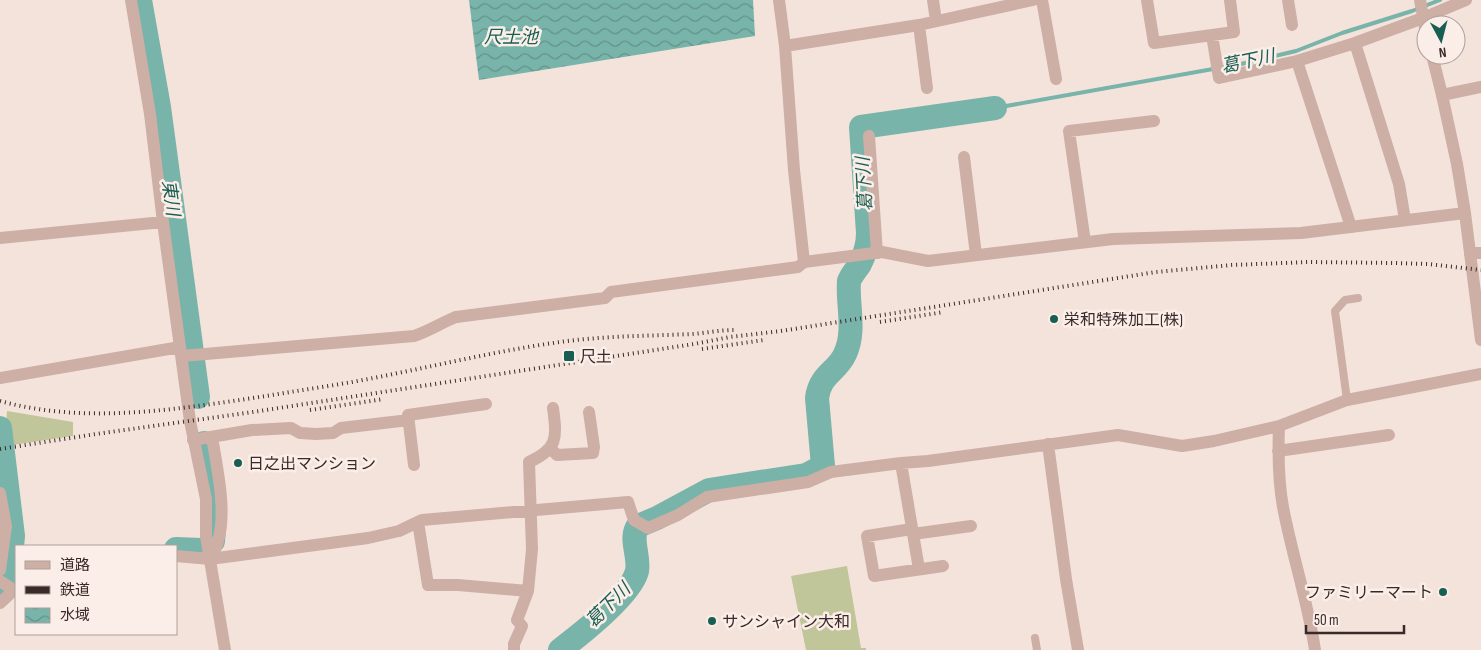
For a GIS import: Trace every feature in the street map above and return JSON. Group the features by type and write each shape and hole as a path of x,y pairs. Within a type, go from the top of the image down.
{"street":[{"path":"131,0 150,114 163,222 185,353 193,440 206,499 206,536 225,650"},
{"path":"780,0 794,170 804,262"},
{"path":"933,0 936,21"},
{"path":"785,46 918,25 998,4 1033,0"},
{"path":"1042,0 1056,79"},
{"path":"1147,0 1154,43 1234,32 1230,0"},
{"path":"1288,0 1292,25"},
{"path":"1420,0 1422,15"},
{"path":"1430,15 1466,0"},
{"path":"1212,35 1219,78 1297,61 1355,43 1416,21"},
{"path":"918,25 927,88"},
{"path":"1355,43 1399,184 1405,220"},
{"path":"1297,61 1352,227"},
{"path":"1435,65 1457,164 1465,213 1476,253 1481,340"},
{"path":"1442,94 1481,87"},
{"path":"1085,242 1069,131 1154,121"},
{"path":"869,136 877,253"},
{"path":"964,157 976,255"},
{"path":"0,378 185,353 414,336 427,332 439,324 456,317 605,298 611,292 798,267 804,262 856,255 877,253 928,261 1085,242 1136,238 1270,235 1465,213"},
{"path":"0,238 163,222"},
{"path":"178,556 210,559 368,538 399,531 422,520 628,502 634,520 648,528 678,515 707,497 808,482 831,472 1118,435 1182,446 1214,441 1279,426 1347,400 1481,374"},
{"path":"414,465 408,415 486,404"},
{"path":"514,650 514,644 522,626 517,620 528,591 532,549 529,462 543,456 551,449 555,438 553,408"},
{"path":"551,449 558,455 593,452 589,412"},
{"path":"193,440 252,430 291,428 300,432 316,434 333,433 341,428 409,420"},
{"path":"1279,426 1278,469 1282,505 1315,650"},
{"path":"1278,451 1389,435"},
{"path":"210,559 218,542 221,524 218,473 212,437"},
{"path":"1048,444 1066,579 1078,650"},
{"path":"901,463 919,569"},
{"path":"0,493 6,526 0,570"},
{"path":"418,522 428,585 458,584 528,591"},
{"path":"943,566 874,576 867,536 971,526"},
{"path":"0,581 15,589 0,603"}],"lane":[{"path":"1347,400 1334,311 1345,300 1358,298"},
{"path":"1035,638 1036,650"}],"green space":[{"path":"7,411 73,422 73,436 5,446"},
{"path":"847,566 861,648 866,648 866,650 806,650 791,576"}],"water":[{"name":"尺土池","path":"469,0 753,0 755,36 479,80"}],"waterway":[{"name":"東川","path":"140,0 159,107 198,397"},
{"name":"葛下川","path":"995,108 1241,64 1296,51 1342,33 1440,0"},
{"name":"葛下川","path":"560,650 604,614 633,581 638,565 634,536 638,526 709,490 806,475 823,466 817,398 825,378 842,360 848,345 851,327 849,281 862,260 866,249 868,233 861,127 995,108"},
{"path":"0,428 13,536 9,580 0,590"},
{"name":"東川","path":"204,443 215,514 213,541"},
{"name":"東川","path":"178,549 201,550"}],"railway":[{"path":"0,449 253,412 1156,272 1232,265 1309,262 1428,264 1481,270"},
{"path":"880,322 944,312"},
{"path":"0,401 66,412 99,413 167,410 341,384 553,343 734,330"},
{"path":"702,349 764,340"},
{"path":"310,410 384,399"}],"place":[{"name":"栄和特殊加工(株)","path":"1054,319"},
{"name":"尺土","path":"569,356"},
{"name":"日之出マンション","path":"238,463"},
{"name":"ファミリーマート","path":"1443,592"},
{"name":"サンシャイン大和","path":"712,621"}]}
